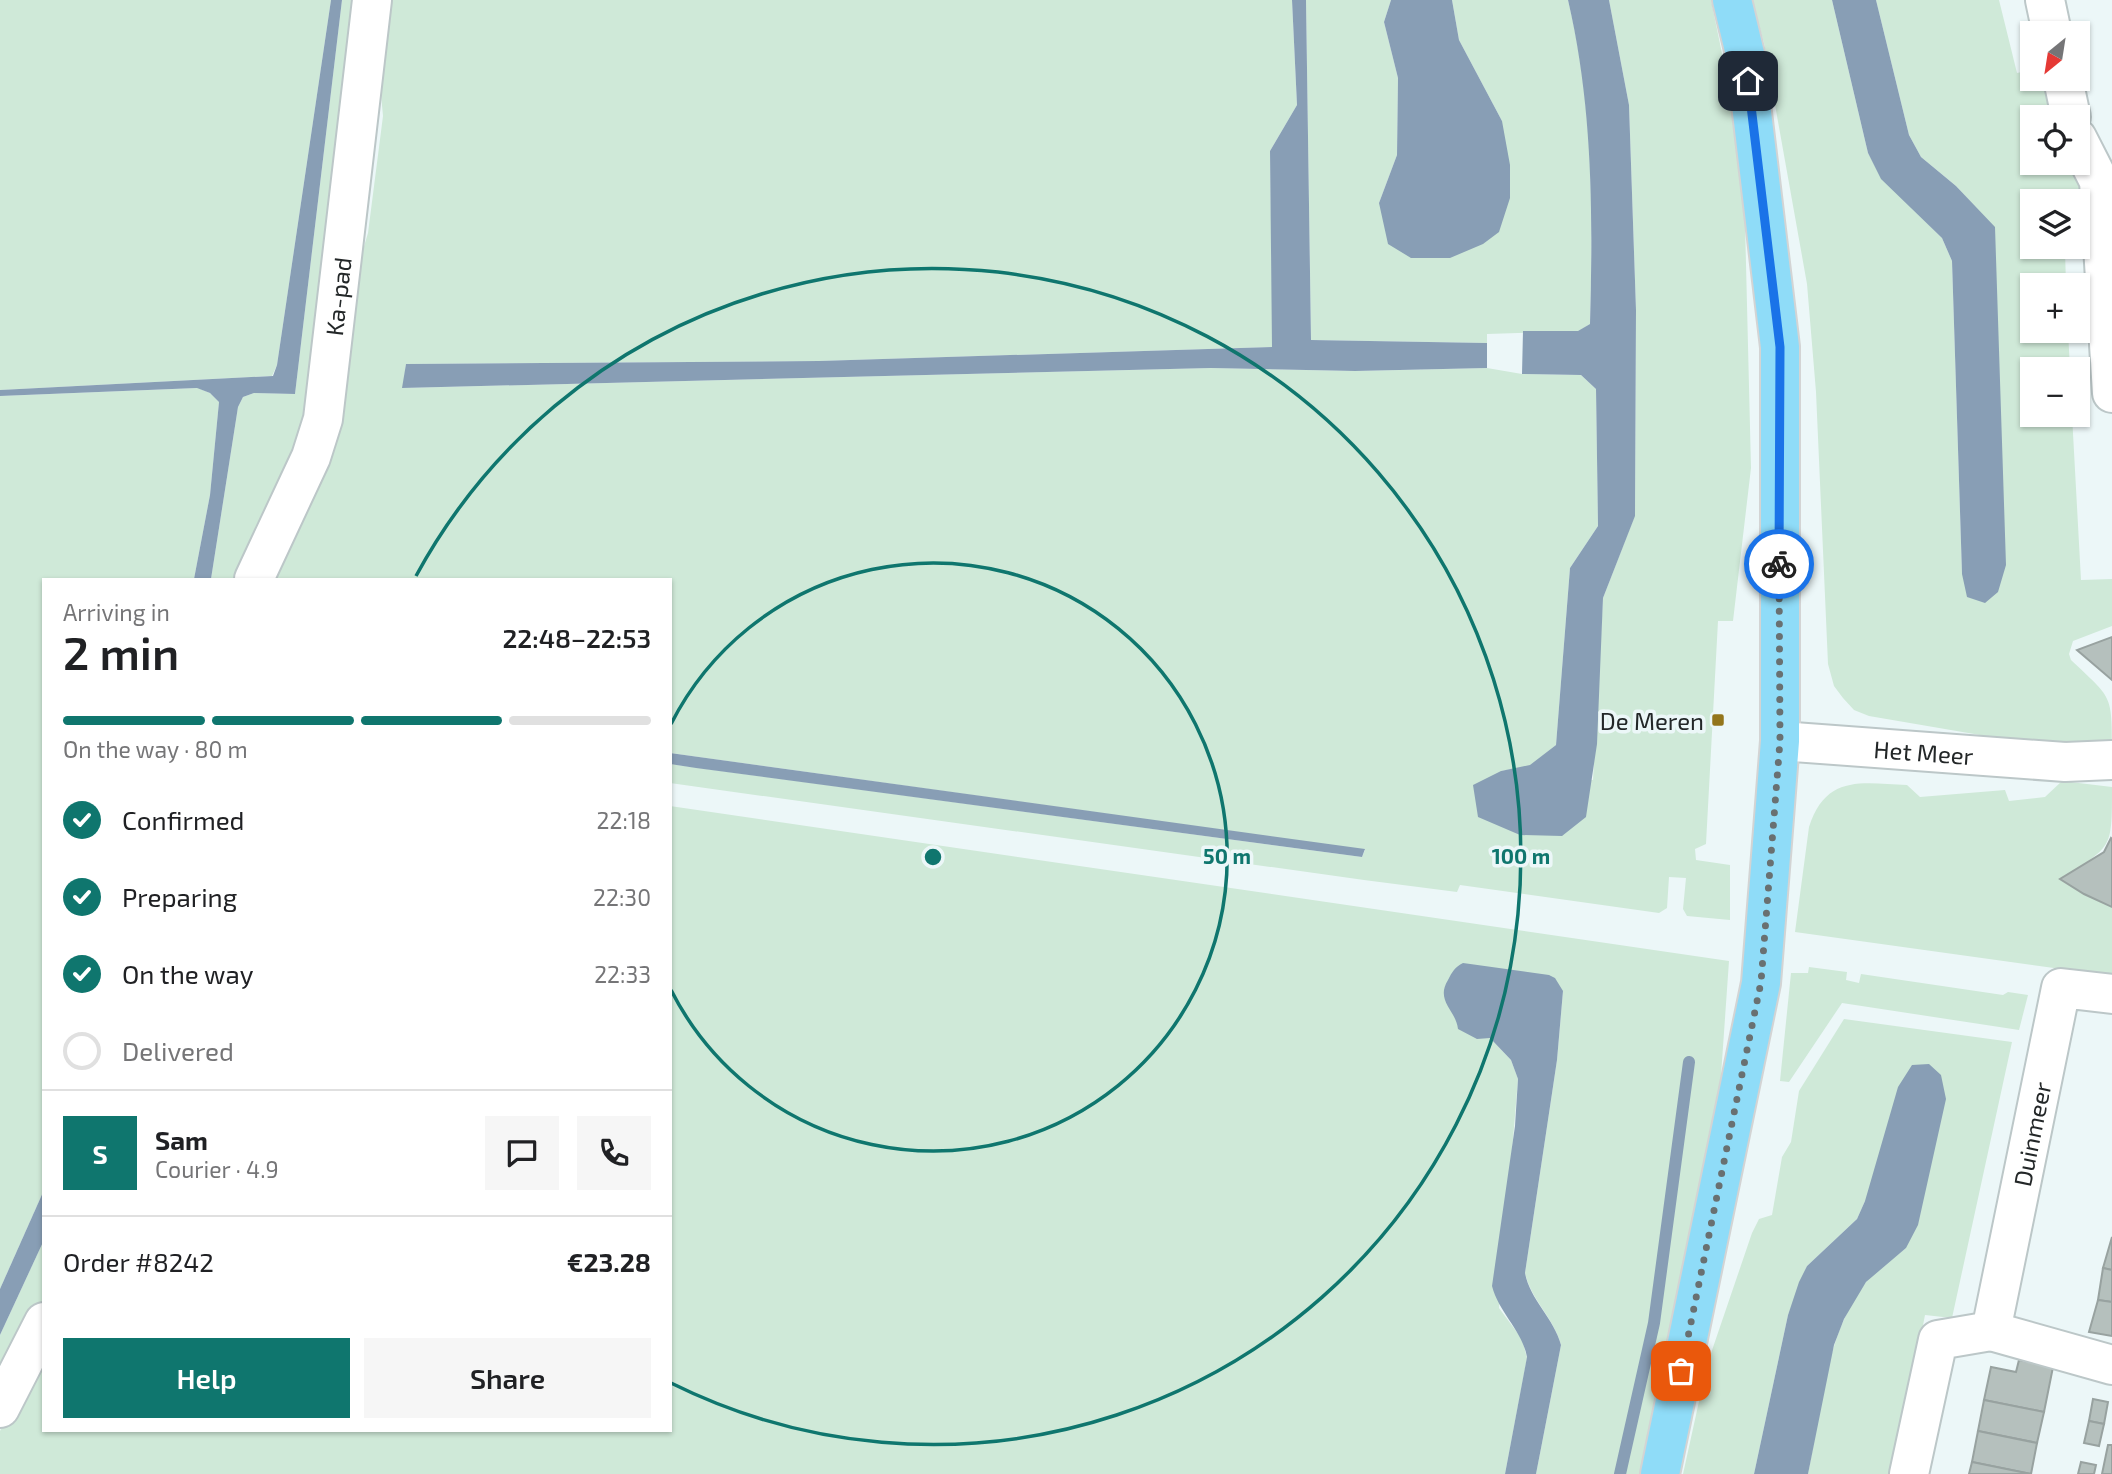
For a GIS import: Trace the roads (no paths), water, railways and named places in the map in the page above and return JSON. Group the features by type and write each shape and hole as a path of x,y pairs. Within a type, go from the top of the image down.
{"main road":[{"path":"1660,1474 1761,982 1780,741 1780,347 1745,54 1732,0"}],"street":[{"name":"Ka-pad","path":"254,578 311,457 323,419 372,0"},
{"path":"2045,0 2049,21"},
{"path":"2090,163 2099,181 2112,393"},
{"name":"Het Meer","path":"1780,741 2065,762 2112,760"},
{"name":"Het Meer","path":"2065,762 2112,775"},
{"name":"Duinmeer","path":"1991,1331 2061,988 2112,994"},
{"path":"0,1408 42,1326"},
{"path":"1909,1474 1938,1340 1991,1331 2112,1365"}],"water":[{"path":"331,0 342,0 295,394 254,393 243,397 238,407 211,578 194,578 210,495 219,402 210,393 197,388 0,396 0,390 273,376 277,365"},
{"path":"1292,0 1306,0 1311,340 1487,343 1487,368 1355,371 1211,368 402,388 406,364 819,361 1272,347 1270,151 1297,105"},
{"path":"1391,0 1452,0 1459,40 1502,121 1510,165 1510,198 1499,232 1483,244 1450,258 1411,258 1388,244 1379,203 1397,155 1398,78 1384,22"},
{"path":"1568,0 1609,0 1629,105 1636,310 1635,516 1603,598 1597,744 1586,817 1562,836 1520,835 1478,817 1473,785 1501,771 1530,765 1556,745 1570,568 1598,526 1596,389 1581,375 1522,374 1523,331 1578,331 1590,324 1590,161 1582,80"},
{"path":"1832,0 1876,0 1909,135 1921,157 1956,186 1995,227 2006,565 1998,592 1985,603 1967,597 1962,574 1952,261 1942,238 1881,179 1868,153"},
{"path":"672,753 1365,849 1362,857 672,764"},
{"path":"1463,963 1549,975 1555,978 1563,991 1557,1060 1525,1273 1532,1292 1558,1335 1561,1345 1536,1474 1505,1474 1527,1357 1520,1338 1492,1286 1515,1126 1518,1079 1511,1060 1490,1038 1477,1039 1458,1029 1444,994 1451,975"},
{"path":"1929,1064 1941,1075 1946,1099 1918,1225 1906,1248 1866,1282 1844,1319 1834,1345 1808,1474 1754,1474 1788,1315 1799,1282 1807,1266 1857,1219 1865,1201 1898,1087 1912,1065"},
{"path":"42,1194 42,1244 0,1335 0,1289"}],"waterway":[{"path":"1620,1474 1654,1323 1689,1062"}],"place":[{"name":"De Meren","path":"1718,720"}]}
